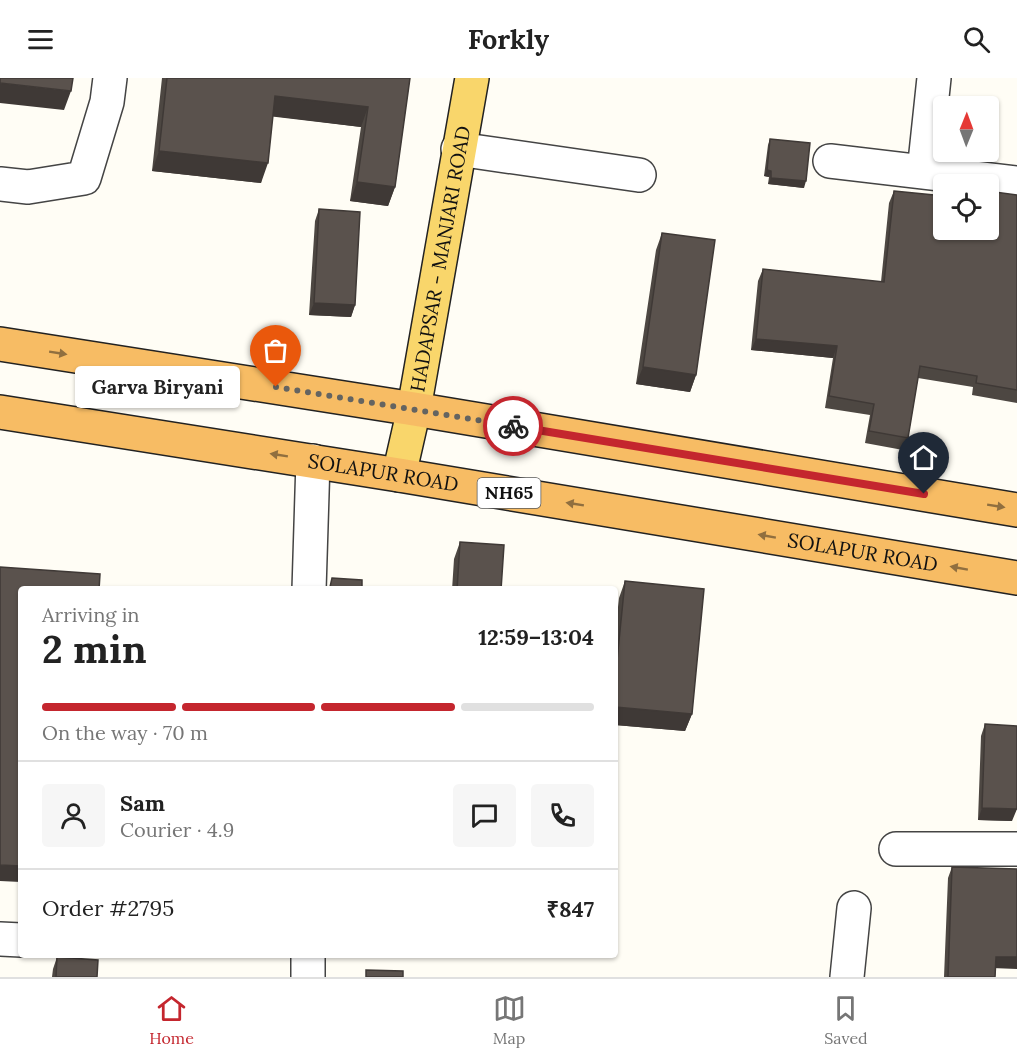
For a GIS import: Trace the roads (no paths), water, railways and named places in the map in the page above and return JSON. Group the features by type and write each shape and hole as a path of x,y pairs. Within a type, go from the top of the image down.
{"highway":[{"path":"0,344 414,409 1017,510"},
{"name":"SOLAPUR ROAD","path":"0,412 399,474 1017,578"}],"main road":[{"name":"HADAPSAR - MANJARI ROAD","path":"399,474 414,409 472,78"}],"street":[{"path":"0,184 28,187 84,178 107,102 110,78"},
{"path":"924,172 934,78"},
{"path":"458,149 639,176"},
{"path":"830,161 1017,183"},
{"path":"309,586 313,461"},
{"path":"896,849 1017,849"},
{"path":"847,977 854,908"},
{"path":"0,939 18,940"}],"place":[{"name":"Garva Biryani","path":"276,387"}]}
